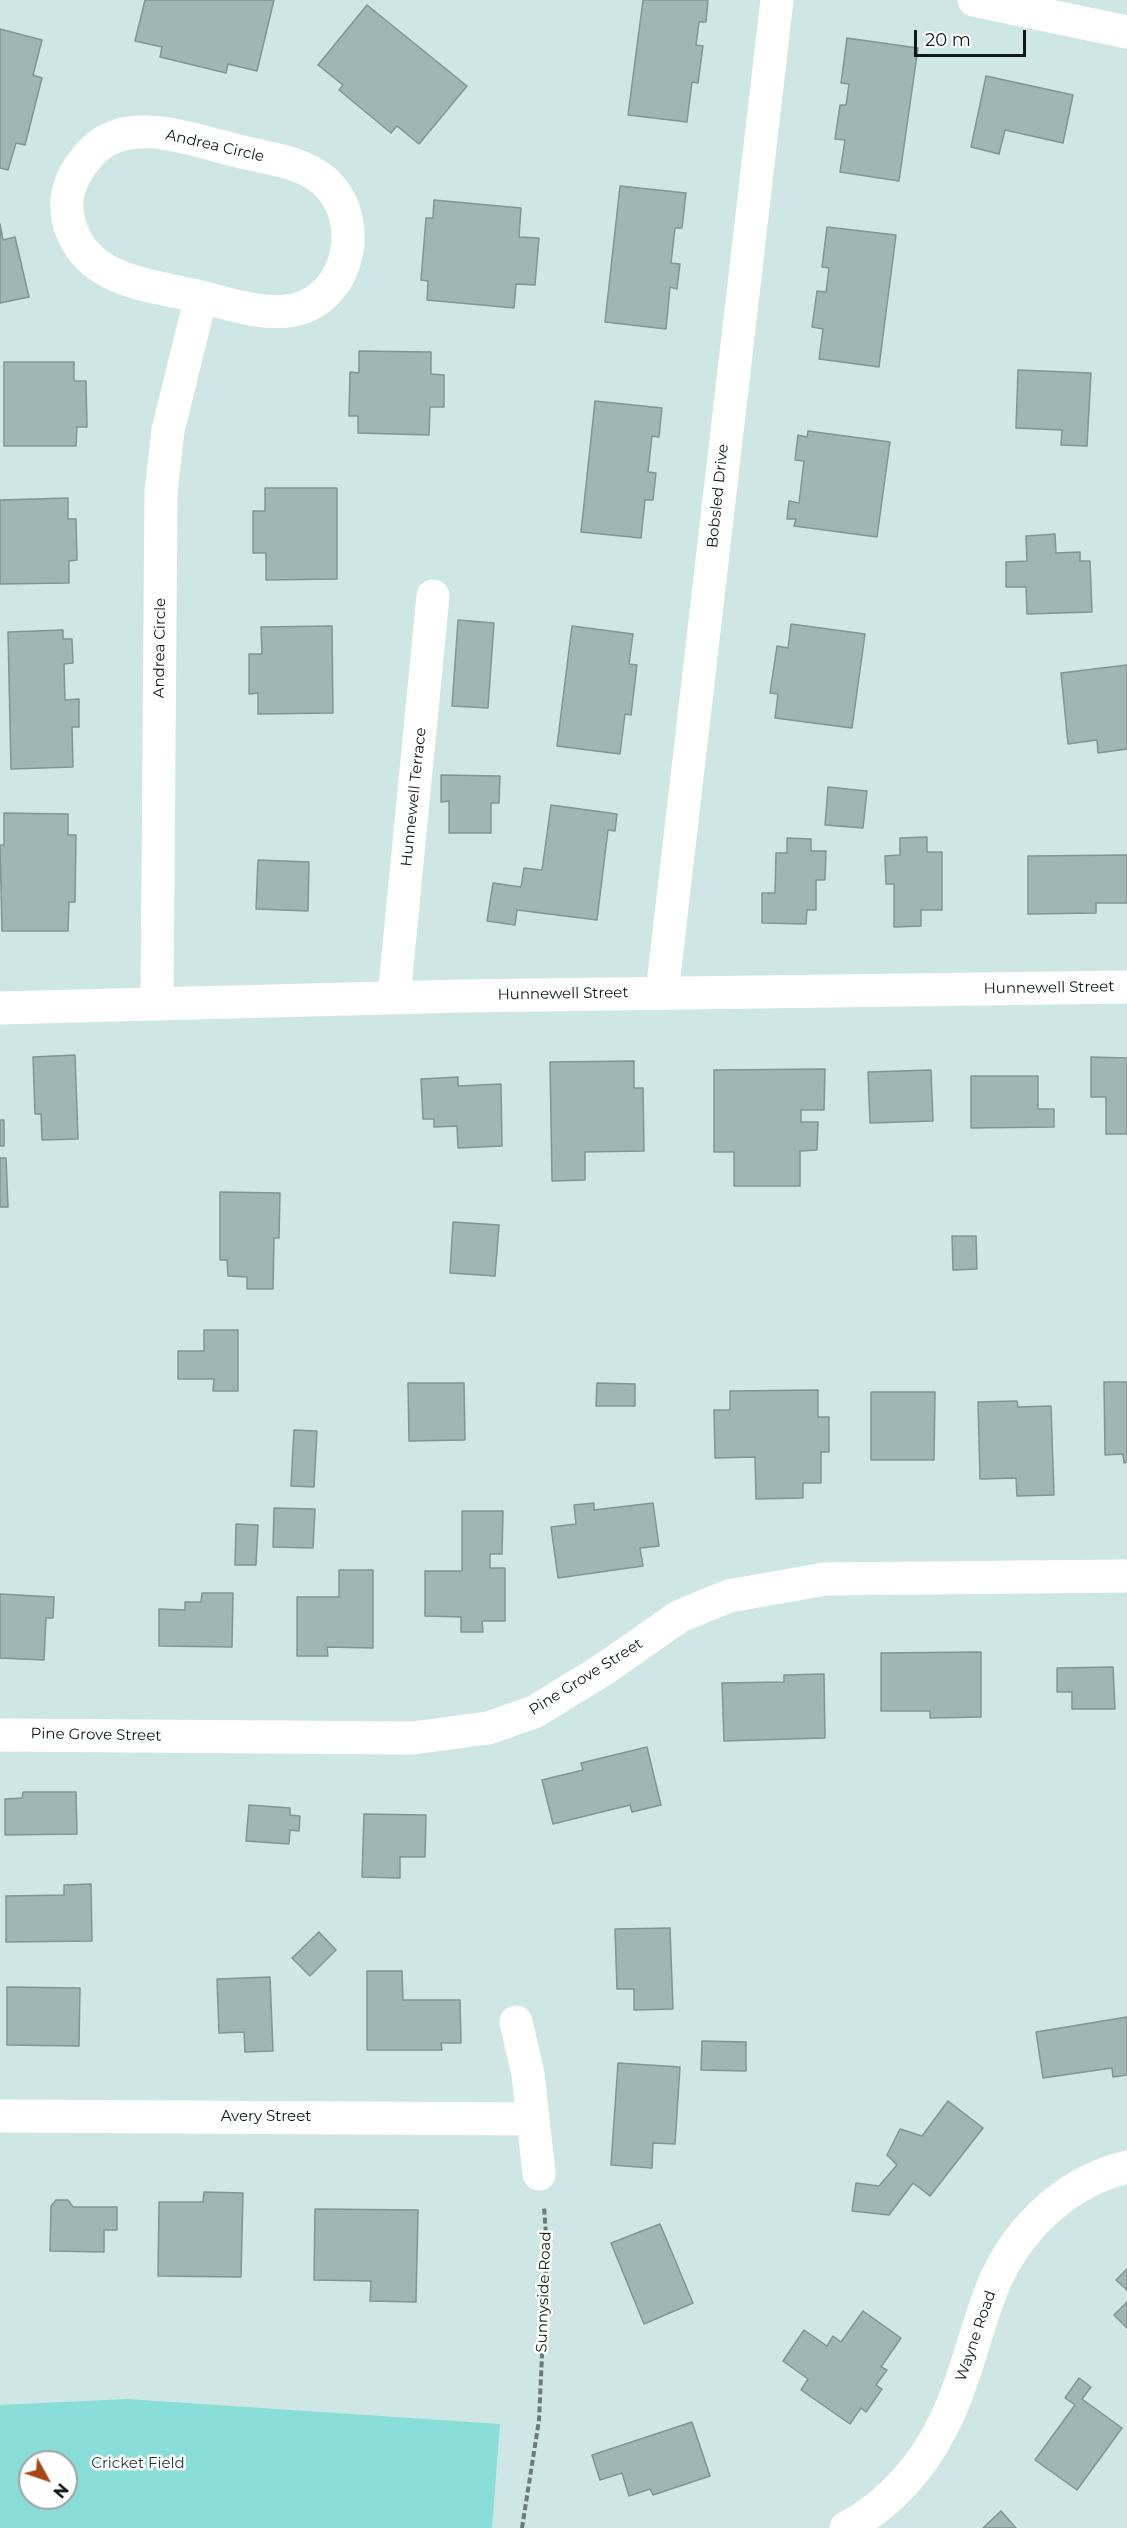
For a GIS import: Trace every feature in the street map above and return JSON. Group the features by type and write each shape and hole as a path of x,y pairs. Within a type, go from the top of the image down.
{"street":[{"name":"Bobsled Drive","path":"662,993 777,0"},
{"path":"974,0 1127,32"},
{"name":"Andrea Circle","path":"133,130 162,133 298,166 323,179 340,199 350,231 348,255 333,284 317,299 296,310 271,312 201,297 114,276 96,265 79,247 68,221 67,195 76,170 98,144 133,130"},
{"name":"Andrea Circle","path":"157,1002 161,492 168,430 201,297"},
{"name":"Hunnewell Terrace","path":"394,997 433,596"},
{"name":"Hunnewell Street","path":"0,1008 394,997 1127,987"},
{"name":"Pine Grove Street","path":"0,1735 413,1738 488,1728 534,1712 601,1671 680,1616 729,1596 825,1579 1127,1576"},
{"path":"516,2022 528,2074 539,2174"},
{"name":"Avery Street","path":"0,2116 532,2119"},
{"name":"Wayne Road","path":"846,2528 890,2498 922,2462 936,2439 957,2393 999,2272 1029,2228 1047,2209 1074,2190 1089,2181 1127,2167"}],"path":[{"name":"Sunnyside Road","path":"522,2528 536,2448 541,2391 547,2248 539,2174"}],"green space":[{"name":"Cricket Field","path":"127,2399 500,2424 492,2528 0,2528 0,2405"}],"building":[{"path":"145,0 274,0 257,71 228,64 226,73 160,57 162,47 135,41"},
{"path":"643,0 708,0 706,22 699,22 696,45 703,46 698,83 692,82 687,122 628,115"},
{"path":"367,5 467,86 419,144 397,126 391,133 339,90 343,85 318,65"},
{"path":"0,29 42,40 33,75 42,78 25,145 16,143 8,170 0,168"},
{"path":"847,38 918,48 899,181 840,172 845,140 835,139 840,105 846,105 849,84 841,83"},
{"path":"986,76 1073,95 1063,143 1005,130 999,154 971,147"},
{"path":"620,186 686,193 682,228 675,228 671,263 680,264 677,289 670,287 666,329 605,322"},
{"path":"434,200 521,208 519,237 539,238 535,285 516,284 514,308 427,300 428,281 421,280 426,218 433,218"},
{"path":"0,224 3,240 15,237 29,297 0,303"},
{"path":"827,227 896,235 879,367 819,359 823,329 812,327 817,291 826,292 829,268 822,267"},
{"path":"359,351 431,352 431,374 444,375 444,407 430,407 429,435 358,433 358,416 349,416 350,372 359,373"},
{"path":"4,362 74,362 74,381 86,381 87,427 77,427 76,446 4,446"},
{"path":"1018,370 1091,373 1087,446 1061,445 1062,430 1016,428"},
{"path":"595,401 662,408 659,437 652,436 648,472 656,473 653,500 645,500 641,538 581,532"},
{"path":"808,431 890,442 877,537 794,526 796,519 787,519 789,501 799,503 804,461 795,460 798,435 807,437"},
{"path":"265,488 337,488 337,579 266,580 266,553 253,553 253,511 265,511"},
{"path":"68,498 68,519 76,519 77,560 69,561 69,583 0,584 0,500"},
{"path":"1055,534 1056,553 1080,552 1080,561 1090,561 1092,612 1027,614 1026,587 1006,587 1006,562 1027,561 1026,536"},
{"path":"458,620 494,623 488,708 452,706"},
{"path":"791,624 865,634 852,728 775,718 778,694 770,693 777,646 788,648"},
{"path":"332,626 333,713 258,714 258,693 249,694 249,654 262,654 261,627"},
{"path":"572,626 633,634 629,664 637,665 631,715 625,714 620,754 557,746"},
{"path":"63,630 63,639 72,639 73,663 64,664 65,700 79,699 79,727 72,727 73,767 11,769 8,632"},
{"path":"1127,665 1127,749 1098,753 1097,740 1068,744 1061,673"},
{"path":"441,775 500,776 499,803 491,803 491,833 449,833 449,801 441,802"},
{"path":"828,787 867,791 863,828 825,825"},
{"path":"551,805 617,814 615,831 608,830 597,920 517,910 515,925 487,921 493,883 521,887 524,868 542,870"},
{"path":"4,813 68,814 68,835 76,835 75,902 69,902 68,931 2,931 0,845 4,845"},
{"path":"927,837 927,852 942,852 942,910 921,910 921,926 894,927 894,884 886,884 885,856 900,855 900,838"},
{"path":"787,838 811,839 811,851 826,851 825,880 816,880 816,910 807,910 806,924 762,923 762,893 775,893 776,853 787,853"},
{"path":"1127,855 1127,903 1096,903 1096,913 1028,914 1028,856"},
{"path":"258,860 309,862 308,911 256,909"},
{"path":"75,1055 78,1139 42,1140 41,1114 35,1114 33,1057"},
{"path":"1091,1057 1127,1058 1127,1134 1106,1134 1106,1097 1091,1097"},
{"path":"634,1061 634,1088 643,1088 644,1151 585,1152 585,1180 552,1181 550,1062"},
{"path":"825,1069 824,1110 801,1110 801,1122 818,1122 817,1150 800,1151 800,1186 734,1186 734,1152 714,1152 714,1070"},
{"path":"931,1070 933,1121 870,1123 868,1072"},
{"path":"971,1076 1038,1076 1038,1109 1054,1109 1054,1127 971,1128"},
{"path":"458,1077 458,1086 501,1084 502,1146 458,1148 457,1126 434,1127 434,1119 423,1119 421,1079"},
{"path":"0,1120 4,1120 4,1146 0,1146"},
{"path":"0,1158 6,1158 8,1207 0,1207"},
{"path":"220,1192 280,1193 279,1238 274,1238 273,1289 247,1289 247,1277 228,1276 227,1260 220,1260"},
{"path":"453,1222 499,1225 495,1276 450,1273"},
{"path":"952,1236 976,1236 977,1269 953,1270"},
{"path":"204,1330 238,1330 238,1391 213,1391 214,1379 178,1379 178,1351 204,1351"},
{"path":"1104,1382 1127,1382 1127,1462 1124,1463 1123,1454 1105,1455"},
{"path":"408,1383 464,1383 465,1440 409,1441"},
{"path":"597,1383 635,1384 635,1406 596,1406"},
{"path":"818,1390 818,1417 829,1417 829,1452 821,1452 821,1483 803,1483 803,1498 756,1499 755,1457 715,1458 714,1410 730,1410 730,1391"},
{"path":"871,1392 935,1392 934,1460 871,1460"},
{"path":"1017,1401 1018,1407 1051,1406 1054,1495 1017,1496 1016,1478 980,1479 978,1402"},
{"path":"294,1430 317,1431 314,1487 291,1486"},
{"path":"594,1503 594,1510 653,1503 659,1546 640,1548 643,1566 558,1578 551,1527 576,1524 574,1505"},
{"path":"274,1508 315,1509 313,1548 273,1547"},
{"path":"462,1511 503,1511 502,1554 490,1554 490,1568 505,1568 505,1621 482,1621 483,1632 461,1632 461,1617 425,1616 425,1571 462,1571"},
{"path":"236,1524 258,1525 256,1565 235,1565"},
{"path":"339,1570 373,1570 373,1648 327,1647 328,1656 297,1656 297,1597 339,1597"},
{"path":"202,1593 233,1593 232,1647 159,1646 159,1609 185,1610 185,1602 201,1602"},
{"path":"0,1594 54,1597 53,1618 46,1618 44,1660 0,1658"},
{"path":"981,1652 981,1717 930,1718 930,1711 881,1711 881,1653"},
{"path":"1113,1667 1115,1709 1072,1709 1072,1692 1057,1692 1057,1668"},
{"path":"824,1674 825,1738 724,1741 722,1683 784,1682 784,1675"},
{"path":"647,1747 661,1805 632,1812 630,1805 553,1824 542,1780 583,1770 581,1763"},
{"path":"23,1792 76,1792 77,1834 5,1835 5,1799 22,1798"},
{"path":"249,1805 290,1808 290,1815 300,1816 299,1831 290,1830 289,1844 246,1841"},
{"path":"364,1814 426,1815 425,1857 400,1857 400,1878 362,1877"},
{"path":"91,1884 92,1941 6,1942 6,1896 64,1895 64,1885"},
{"path":"670,1928 673,2009 634,2010 634,1989 617,1989 615,1929"},
{"path":"319,1932 336,1950 310,1976 292,1958"},
{"path":"367,1971 402,1971 403,2000 460,2000 461,2043 441,2043 442,2050 367,2050"},
{"path":"270,1977 273,2051 245,2052 244,2032 219,2033 217,1979"},
{"path":"7,1987 80,1988 79,2046 7,2045"},
{"path":"1127,2017 1127,2075 1113,2077 1112,2068 1043,2078 1036,2032"},
{"path":"702,2041 746,2042 746,2071 701,2070"},
{"path":"618,2063 680,2067 675,2144 653,2143 652,2168 611,2165"},
{"path":"948,2101 983,2128 930,2196 913,2183 889,2215 852,2211 856,2183 879,2186 897,2165 887,2155 900,2129 922,2136"},
{"path":"204,2192 243,2193 241,2277 158,2276 159,2202 203,2202"},
{"path":"56,2200 68,2200 73,2207 117,2207 117,2230 104,2230 104,2252 50,2251 51,2206"},
{"path":"315,2209 418,2210 416,2302 370,2301 371,2281 314,2280"},
{"path":"660,2224 693,2303 644,2324 611,2243"},
{"path":"1127,2269 1127,2290 1116,2280"},
{"path":"1127,2302 1127,2328 1114,2315"},
{"path":"863,2311 901,2338 881,2367 887,2370 876,2385 882,2389 866,2412 861,2408 850,2424 801,2390 808,2379 783,2361 804,2330 827,2346 833,2336 841,2342"},
{"path":"1079,2378 1091,2387 1082,2399 1122,2428 1077,2490 1035,2460 1075,2405 1065,2398"},
{"path":"692,2422 710,2476 653,2495 650,2489 629,2496 622,2473 600,2480 592,2455"},
{"path":"1001,2511 1016,2528 983,2528"}]}
